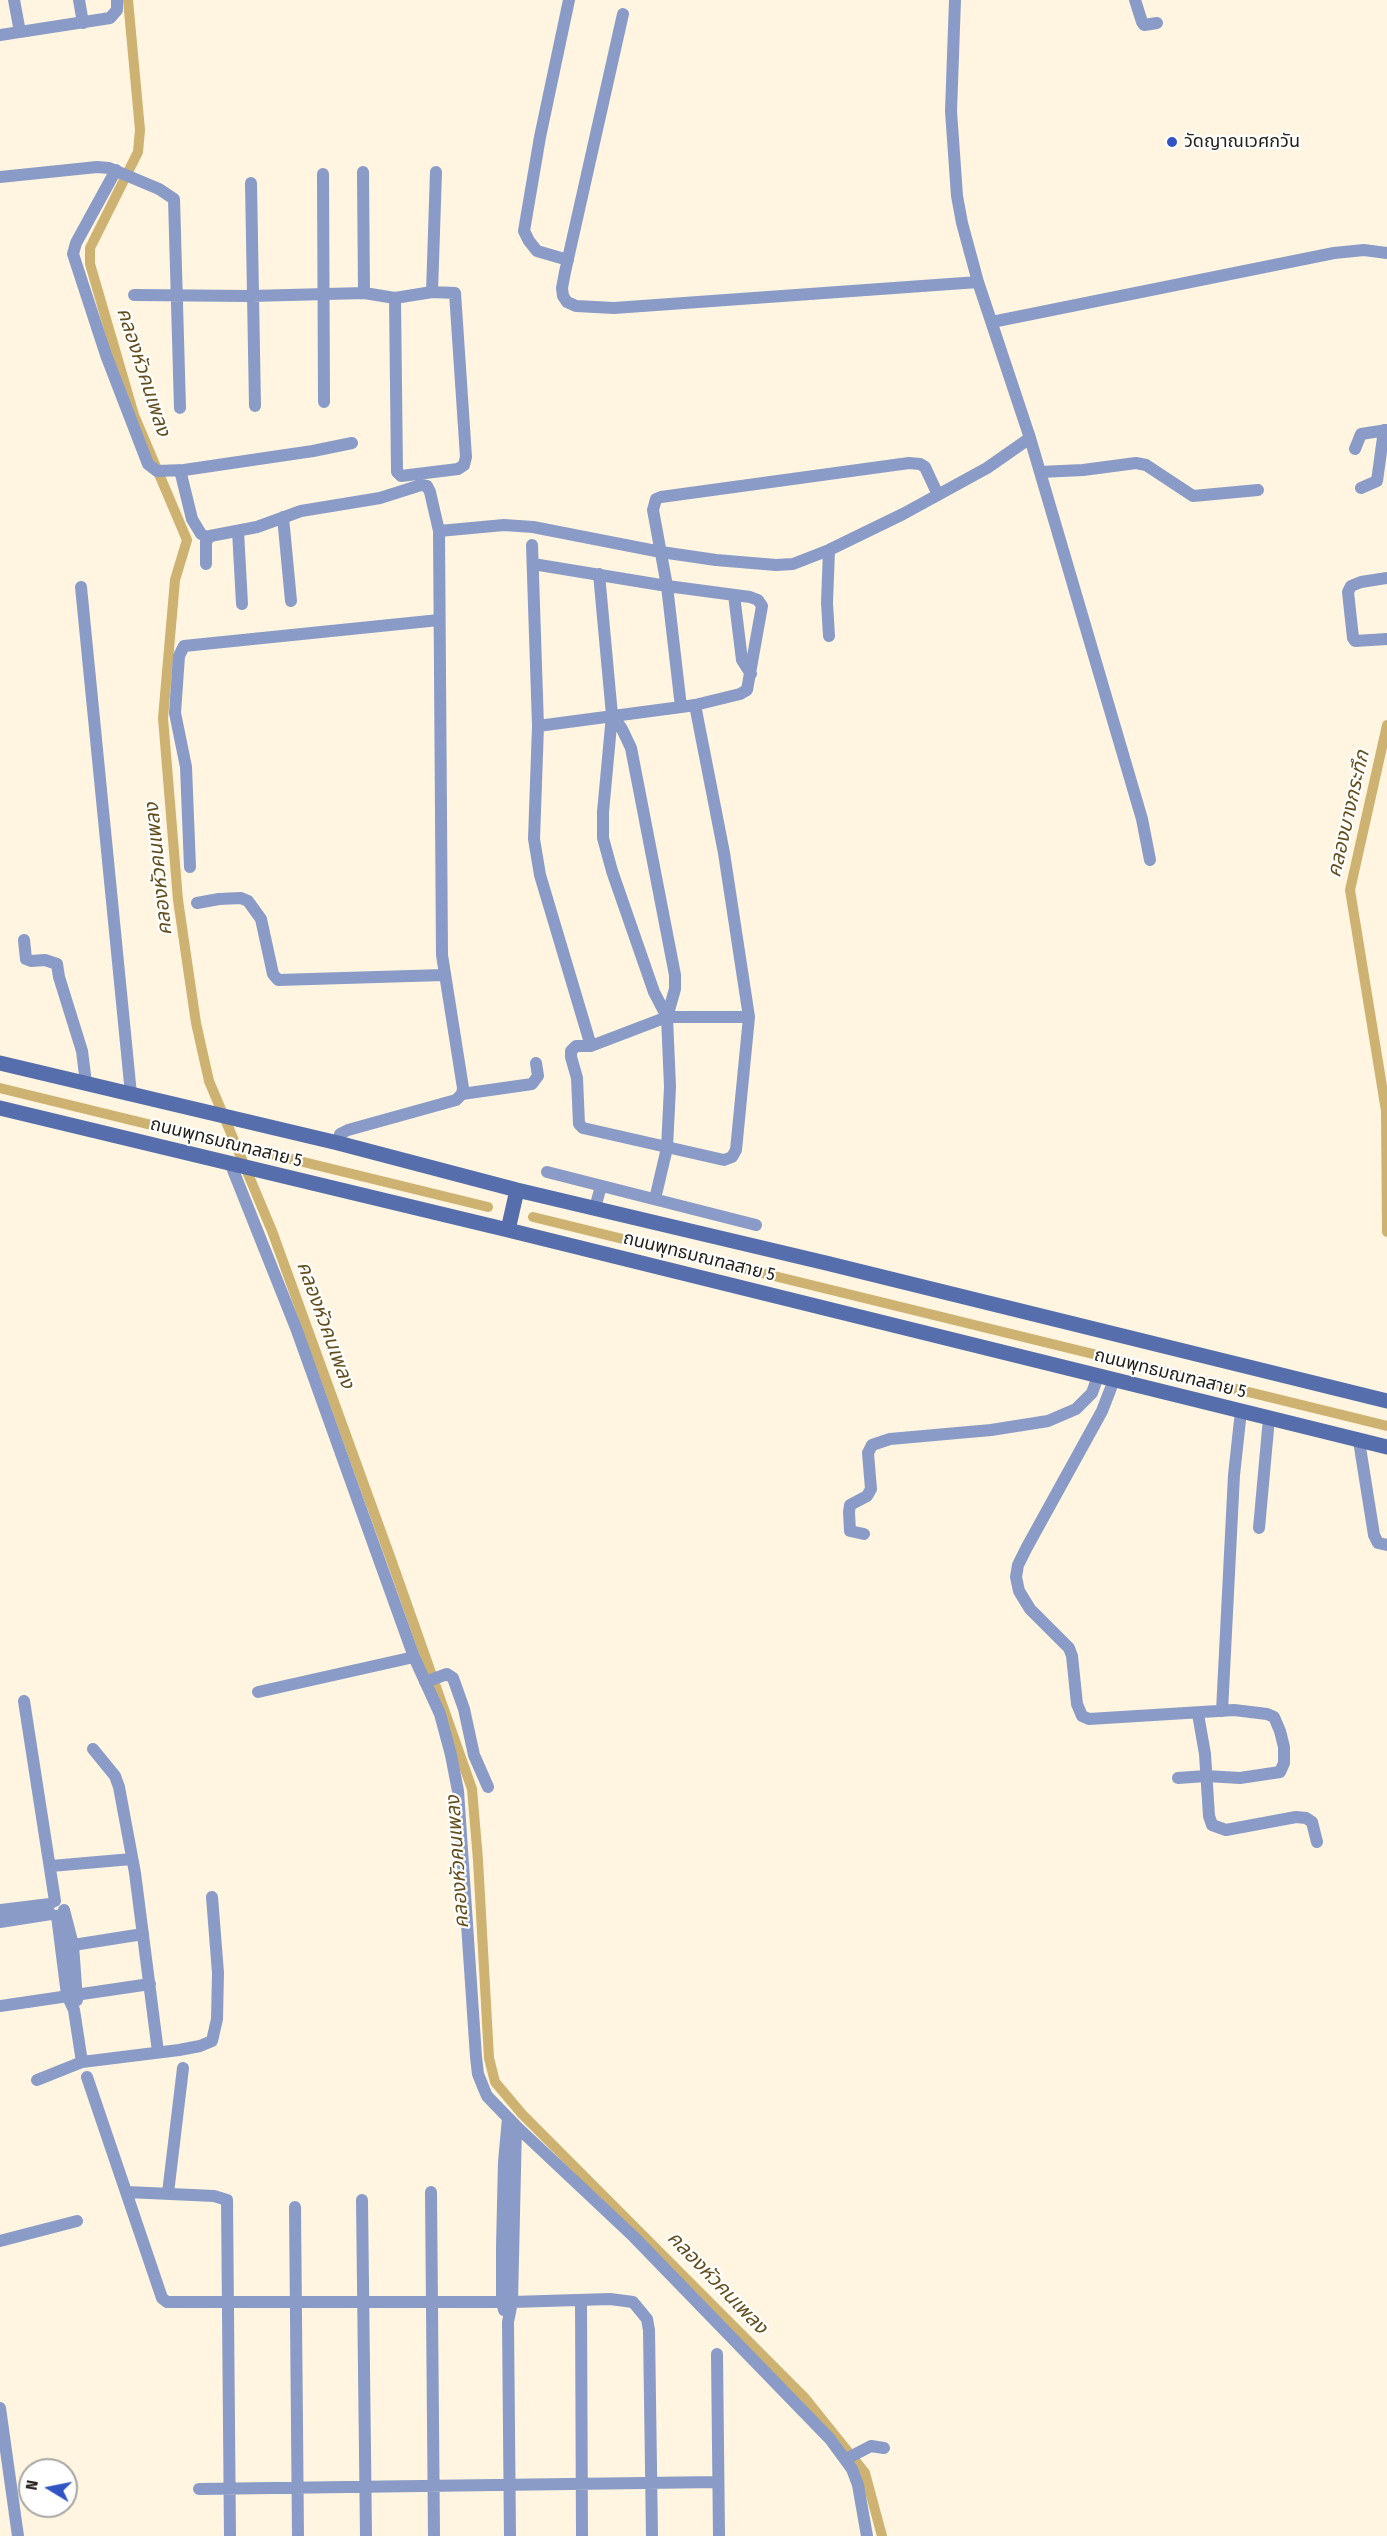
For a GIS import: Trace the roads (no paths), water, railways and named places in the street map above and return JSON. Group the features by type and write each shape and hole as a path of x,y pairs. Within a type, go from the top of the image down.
{"main road":[{"name":"ถนนพุทธมณฑลสาย 5","path":"0,1063 338,1143 518,1190 1100,1329 1384,1400"},
{"name":"ถนนพุทธมณฑลสาย 5","path":"0,1108 508,1230 1387,1448"},
{"path":"508,1230 518,1190"}],"street":[{"path":"14,0 20,32"},
{"path":"79,0 83,23"},
{"path":"0,35 83,23 114,15 117,0"},
{"path":"568,261 537,250 524,231 540,137 569,0"},
{"path":"955,0 951,111 957,196 962,223 978,282 1030,438 1142,819 1150,860"},
{"path":"1135,0 1144,25 1157,23"},
{"path":"623,14 568,261 563,296 576,306 646,306 978,282"},
{"path":"0,177 97,167 118,171 169,193 174,199 180,408"},
{"path":"118,171 76,243 73,254 106,355 148,464 157,471 180,470 313,451 352,443"},
{"path":"363,172 364,293"},
{"path":"432,292 436,172"},
{"path":"323,174 324,402"},
{"path":"251,183 251,296 255,406"},
{"path":"992,322 1334,253 1364,250 1387,253"},
{"path":"134,295 251,296 364,293 394,298 432,292 454,293 457,304 466,457 464,465 458,469 401,476 397,472 394,298"},
{"path":"1355,450 1361,434 1386,430 1377,481 1360,488"},
{"path":"439,531 504,525 533,527 661,552 793,564 829,550 938,495 987,468 1030,438"},
{"path":"681,708 667,586 654,510 656,499 661,496 909,463 925,467 938,495"},
{"path":"1040,472 1083,470 1136,463 1146,465 1192,496 1258,490"},
{"path":"180,470 192,519 201,534 208,538 338,504 380,498 421,484 427,486 430,492 439,531 442,955 463,1088 462,1094 456,1100 348,1130 340,1134 338,1143"},
{"path":"283,518 291,601"},
{"path":"238,531 242,604"},
{"path":"206,564 205,548 208,538"},
{"path":"532,545 538,726 534,839 537,860 591,1046"},
{"path":"829,550 827,603 829,636"},
{"path":"533,564 750,597 758,600 762,606 751,674 745,693 681,708 538,726"},
{"path":"599,574 612,715 603,812 603,838 612,871 654,992 667,1017"},
{"path":"1387,578 1361,582 1351,586 1348,592 1355,641 1387,639"},
{"path":"81,587 131,1094"},
{"path":"734,595 742,660 751,674"},
{"path":"190,867 186,767 175,713 179,656 184,646 439,620"},
{"path":"695,705 724,853 749,1017 736,1150 732,1157 724,1160 665,1144 583,1128 579,1124 577,1078 571,1057 571,1051 576,1046 591,1046 667,1017 749,1017"},
{"path":"612,715 631,748 675,975 675,989 667,1017 670,1087 665,1144 651,1198"},
{"path":"197,903 241,898 248,901 261,919 273,974 278,980 444,975"},
{"path":"24,940 27,959 45,960 57,964 82,1051 86,1083"},
{"path":"462,1094 532,1084 538,1076 536,1063"},
{"path":"231,1165 296,1328 414,1657 428,1681 440,1714 458,1791 478,2074 487,2096 634,2237 830,2439 855,2454"},
{"path":"547,1172 756,1225"},
{"path":"595,1208 601,1186"},
{"path":"864,1534 850,1531 849,1512 850,1505 867,1496 871,1489 868,1454 872,1445 890,1439 991,1430 1048,1421 1076,1409 1092,1393 1098,1376"},
{"path":"1114,1380 1102,1411 1018,1565 1016,1577 1019,1591 1030,1609 1069,1648 1072,1656 1077,1704 1082,1716 1089,1719 1254,1712 1274,1717 1280,1731 1284,1763 1280,1772 1240,1778 1206,1776 1178,1778"},
{"path":"1222,1712 1233,1486 1241,1411"},
{"path":"1260,1528 1269,1418"},
{"path":"1359,1441 1374,1535 1378,1543 1387,1545"},
{"path":"258,1692 414,1657"},
{"path":"428,1681 447,1674 453,1678 464,1709 474,1755 488,1787"},
{"path":"24,1701 38,1803 51,1866 55,1909 67,1946 82,2062"},
{"path":"1198,1713 1205,1754 1209,1815 1212,1825 1226,1830 1296,1817 1306,1818 1312,1822 1317,1842"},
{"path":"93,1749 116,1776 132,1859 158,2052"},
{"path":"51,1866 132,1859"},
{"path":"37,2080 82,2062 200,2046 212,2042 217,2019 218,1973 212,1897"},
{"path":"0,1910 55,1909"},
{"path":"0,1922 55,1909"},
{"path":"67,1946 143,1934"},
{"path":"0,2006 150,1984"},
{"path":"168,2193 183,2067"},
{"path":"87,2076 162,2298 167,2302 626,2300 639,2307 647,2319 650,2360 652,2536"},
{"path":"510,2536 507,2302 512,2122"},
{"path":"127,2192 214,2196 226,2200 230,2536"},
{"path":"431,2192 434,2302 434,2536"},
{"path":"362,2200 366,2536"},
{"path":"295,2207 298,2536"},
{"path":"0,2241 77,2221"},
{"path":"581,2300 582,2536"},
{"path":"717,2354 719,2536"},
{"path":"0,2408 18,2536"},
{"path":"855,2454 877,2445 884,2448"},
{"path":"855,2454 867,2536"},
{"path":"199,2489 510,2483 718,2482"}],"waterway":[{"name":"คลองหัวคนเพลง","path":"128,0 140,130 138,152 90,248 90,264 134,415 187,540 175,580 163,718 178,900 196,1023 209,1081 272,1231 472,1789 489,2058 495,2082 522,2114 804,2397 865,2473 882,2536"},
{"name":"คลองบางกระทึก","path":"1387,725 1350,890 1386,1111 1387,1232"},
{"path":"0,1088 488,1207"},
{"path":"533,1217 1387,1426"}],"place":[{"name":"วัดญาณเวศกวัน","path":"1172,142"}]}
